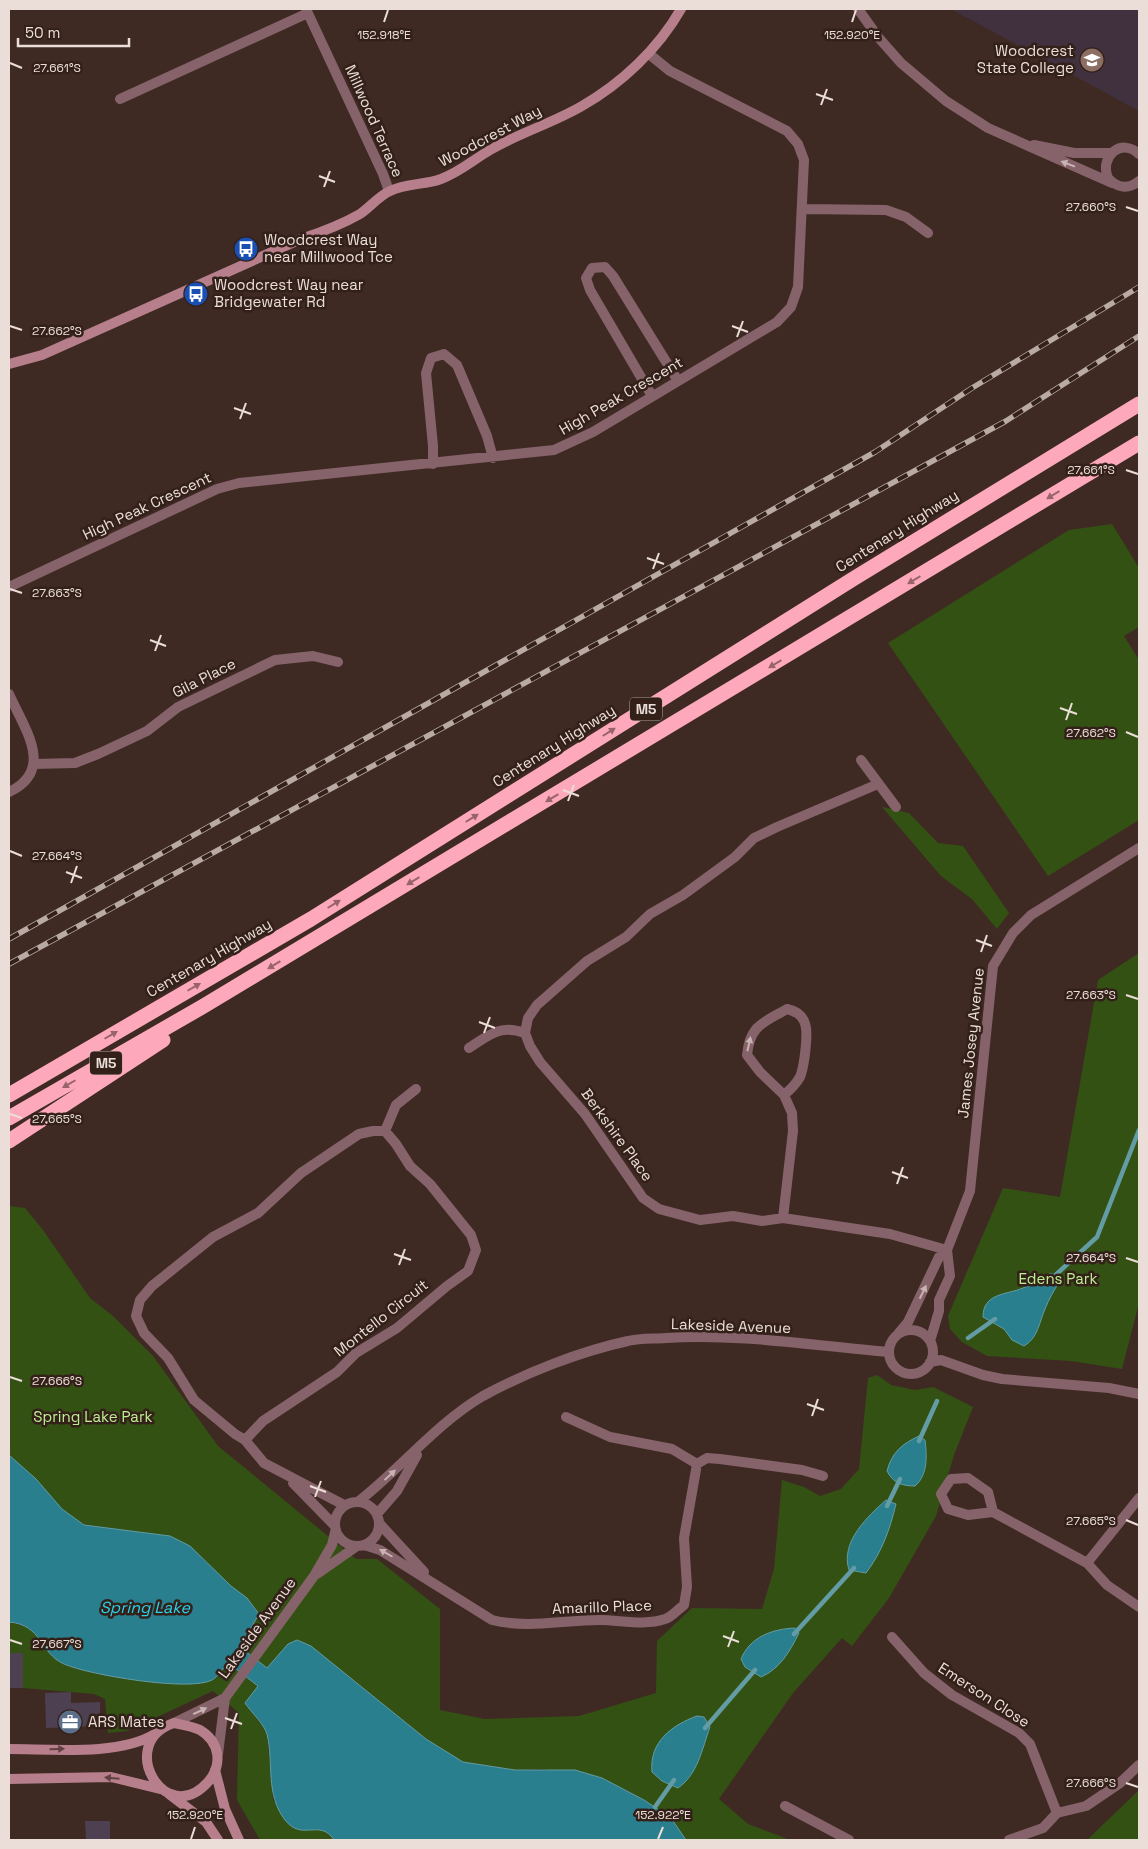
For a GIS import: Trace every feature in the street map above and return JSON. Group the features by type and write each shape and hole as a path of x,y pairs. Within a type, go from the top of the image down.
{"highway":[{"name":"Centenary Highway","path":"9,1095 311,919 852,579 1139,404"},
{"name":"M5","path":"9,1118 202,1007 1139,442"},
{"path":"9,1141 188,1023 202,1007"}],"street":[{"name":"Woodcrest Way","path":"10,360 42,355 292,243 335,228 361,213 389,191 411,184 439,180 463,170 490,150 582,106 619,82 648,54 673,23 681,9"},
{"path":"858,9 878,37 901,62 946,101 988,128 1025,142 1074,153 1110,153 1127,147 1139,152"},
{"path":"120,98 307,11"},
{"name":"Millwood Terrace","path":"307,11 383,174 389,191"},
{"name":"High Peak Crescent","path":"9,587 217,489 239,483 493,458 554,450 573,443 777,322 791,307 798,287 804,160 798,144 786,132 670,71 648,54"},
{"path":"1025,142 1052,158 1112,183 1126,187 1139,182"},
{"path":"1110,153 1105,164 1105,172 1112,183"},
{"path":"802,209 886,210 906,217 928,233"},
{"path":"652,396 590,290 586,278 592,268 605,267 614,276 678,381"},
{"path":"433,464 426,373 431,358 444,354 457,365 487,436 493,458"},
{"name":"Gila Place","path":"34,764 75,763 98,754 146,731 178,707 275,660 313,656 338,662"},
{"path":"9,694 33,746 34,764 29,778 9,792"},
{"path":"861,760 896,807"},
{"path":"469,1048 502,1028 512,1028 525,1032 528,1018 537,1005 587,961 626,938 650,914 684,895 735,858 754,838 878,784"},
{"name":"James Josey Avenue","path":"898,1334 908,1322 939,1257 947,1250 970,1191 993,966 996,959 1013,932 1031,915 1139,848"},
{"path":"783,1218 793,1131 792,1113 784,1095 760,1072 747,1056 749,1038 760,1025 787,1009 796,1011 802,1016 806,1024 807,1036 800,1076 784,1095"},
{"name":"Berkshire Place","path":"525,1032 530,1046 540,1062 585,1114 643,1198 659,1209 700,1220 733,1216 762,1221 783,1218 890,1234 947,1250"},
{"path":"344,1505 264,1463 245,1440 194,1400 168,1358 144,1333 136,1316 140,1300 152,1286 214,1237 258,1213 301,1173 359,1134 384,1131 396,1105 416,1089"},
{"name":"Montello Circuit","path":"245,1440 263,1421 337,1372 356,1353 397,1328 468,1271 476,1250 471,1235 430,1184 410,1166 396,1144 384,1131"},
{"name":"James Josey Avenue","path":"930,1341 939,1311 940,1300 950,1276 947,1250"},
{"path":"911,1330 918,1331 930,1341 933,1350 930,1362 920,1372 906,1374 894,1366 889,1352 893,1339 898,1334 911,1330"},
{"name":"Lakeside Avenue","path":"359,1501 448,1422 483,1396 569,1356 630,1340 693,1336 749,1338 889,1352"},
{"path":"930,1362 941,1360 983,1375 1002,1379 1109,1388 1139,1394"},
{"path":"566,1417 610,1437 672,1449 697,1464 707,1458 720,1459 802,1470 824,1476"},
{"name":"Lakeside Avenue","path":"378,1519 397,1491 421,1447"},
{"name":"Amarillo Place","path":"360,1546 380,1550 492,1620 512,1625 536,1626 598,1620 641,1622 666,1619 684,1605 686,1587 684,1538 697,1464"},
{"path":"279,1470 335,1528 344,1542 360,1546 375,1537 378,1519 372,1508 359,1501 344,1505 335,1517 335,1528"},
{"path":"993,1512 988,1492 968,1478 951,1479 941,1494 948,1509 968,1515 993,1512 1087,1563 1107,1585 1139,1607"},
{"path":"1087,1563 1139,1498"},
{"name":"Amarillo Place","path":"378,1519 436,1584"},
{"name":"Lakeside Avenue","path":"218,1754 228,1695 314,1576 332,1545 335,1528"},
{"name":"Lakeside Avenue","path":"314,1576 360,1546"},
{"name":"Emerson Close","path":"892,1637 924,1673 952,1695 1019,1732 1030,1744 1057,1813"},
{"name":"Lakeside Avenue","path":"174,1723 228,1695"},
{"path":"9,1749 110,1748 133,1744 174,1723 202,1731 214,1744 218,1754 215,1770 225,1809 238,1840"},
{"path":"158,1732 148,1749 148,1768 164,1791 206,1822 218,1840"},
{"path":"1008,1840 1043,1828 1057,1813 1086,1806 1120,1783 1139,1765"},
{"path":"9,1779 111,1777 130,1780 164,1791 184,1794 201,1788 215,1770"},
{"path":"785,1806 849,1840"}],"shaded area":[{"name":"Woodcrest State College","path":"951,9 1139,9 1139,111"}],"green space":[{"path":"1112,524 1139,568 1139,627 1124,636 1139,660 1139,820 1048,876 888,643 1069,530"},
{"path":"882,807 909,813 938,843 963,846 1009,913 997,929 972,899 941,876"},
{"name":"Edens Park","path":"1139,953 1139,1303 1122,1369 1071,1361 987,1356 962,1342 950,1329 948,1316 1003,1188 1060,1197 1098,980"},
{"name":"Spring Lake Park","path":"9,1206 25,1208 43,1230 90,1298 113,1316 153,1356 218,1446 356,1559 377,1559 440,1609 440,1710 485,1719 579,1716 656,1693 657,1641 692,1608 762,1609 774,1569 782,1480 804,1487 820,1496 841,1489 859,1469 868,1378 877,1375 891,1385 915,1390 933,1387 973,1407 954,1455 936,1516 889,1598 852,1646 842,1638 793,1693 719,1799 748,1824 790,1840 686,1840 671,1818 630,1793 545,1769 515,1770 463,1762 426,1739 341,1670 288,1644 268,1669 240,1647 259,1613 247,1598 231,1586 190,1546 170,1536 84,1525 62,1509 36,1479 9,1455"},
{"path":"9,1622 31,1628 63,1664 110,1676 169,1684 213,1680 227,1663 258,1686 245,1703 267,1732 273,1799 286,1821 295,1828 325,1830 334,1840 260,1840 237,1800 239,1713 213,1691 127,1731 108,1733 105,1699 94,1694 23,1688 23,1653 10,1653"},
{"path":"1139,1790 1139,1840 1087,1840"}],"water":[{"path":"1051,1273 1060,1281 1048,1302 1038,1330 1029,1343 1024,1346 1012,1340 1004,1329 983,1317 984,1309 991,1299 1026,1287"},
{"path":"919,1436 925,1440 926,1446 926,1465 922,1476 915,1486 898,1483 887,1471 889,1464 899,1449"},
{"name":"Spring Lake","path":"9,1455 36,1479 62,1509 84,1525 170,1536 190,1546 231,1586 247,1598 259,1614 240,1647 267,1668 288,1644 297,1640 311,1646 426,1739 463,1762 515,1770 575,1770 602,1778 644,1800 671,1818 686,1840 334,1840 323,1831 304,1830 291,1826 279,1810 272,1789 267,1734 245,1703 258,1686 228,1663 214,1679 200,1683 162,1683 116,1677 64,1664 50,1653 28,1628 9,1622"},
{"path":"886,1500 896,1504 888,1531 877,1557 866,1573 849,1570 848,1550 857,1530"},
{"path":"795,1628 799,1633 796,1640 784,1659 768,1674 761,1677 745,1667 741,1659 745,1651 756,1640 770,1632"},
{"path":"697,1716 704,1717 710,1727 695,1768 678,1788 662,1781 652,1772 654,1752 658,1743 671,1730"}],"building":[{"path":"9,1653 23,1653 23,1688 9,1688"},
{"path":"71,1692 71,1703 100,1702 100,1726 46,1728 45,1693"},
{"path":"85,1821 110,1821 110,1840 86,1840"}],"waterway":[{"path":"1050,1280 1097,1237 1139,1130"},
{"path":"968,1338 995,1319"},
{"path":"919,1441 937,1401"},
{"path":"887,1506 900,1479"},
{"path":"794,1634 854,1568"},
{"path":"705,1728 755,1670"},
{"path":"655,1807 674,1780"}],"railway":[{"path":"9,939 875,452 972,388 1139,287"},
{"path":"9,964 1006,421 1139,336"}],"place":[{"name":"Woodcrest State College","path":"1092,60"},
{"name":"Woodcrest Way near Millwood Tce","path":"246,249"},
{"name":"Woodcrest Way near Bridgewater Rd","path":"196,294"},
{"name":"ARS Mates","path":"70,1722"}]}
